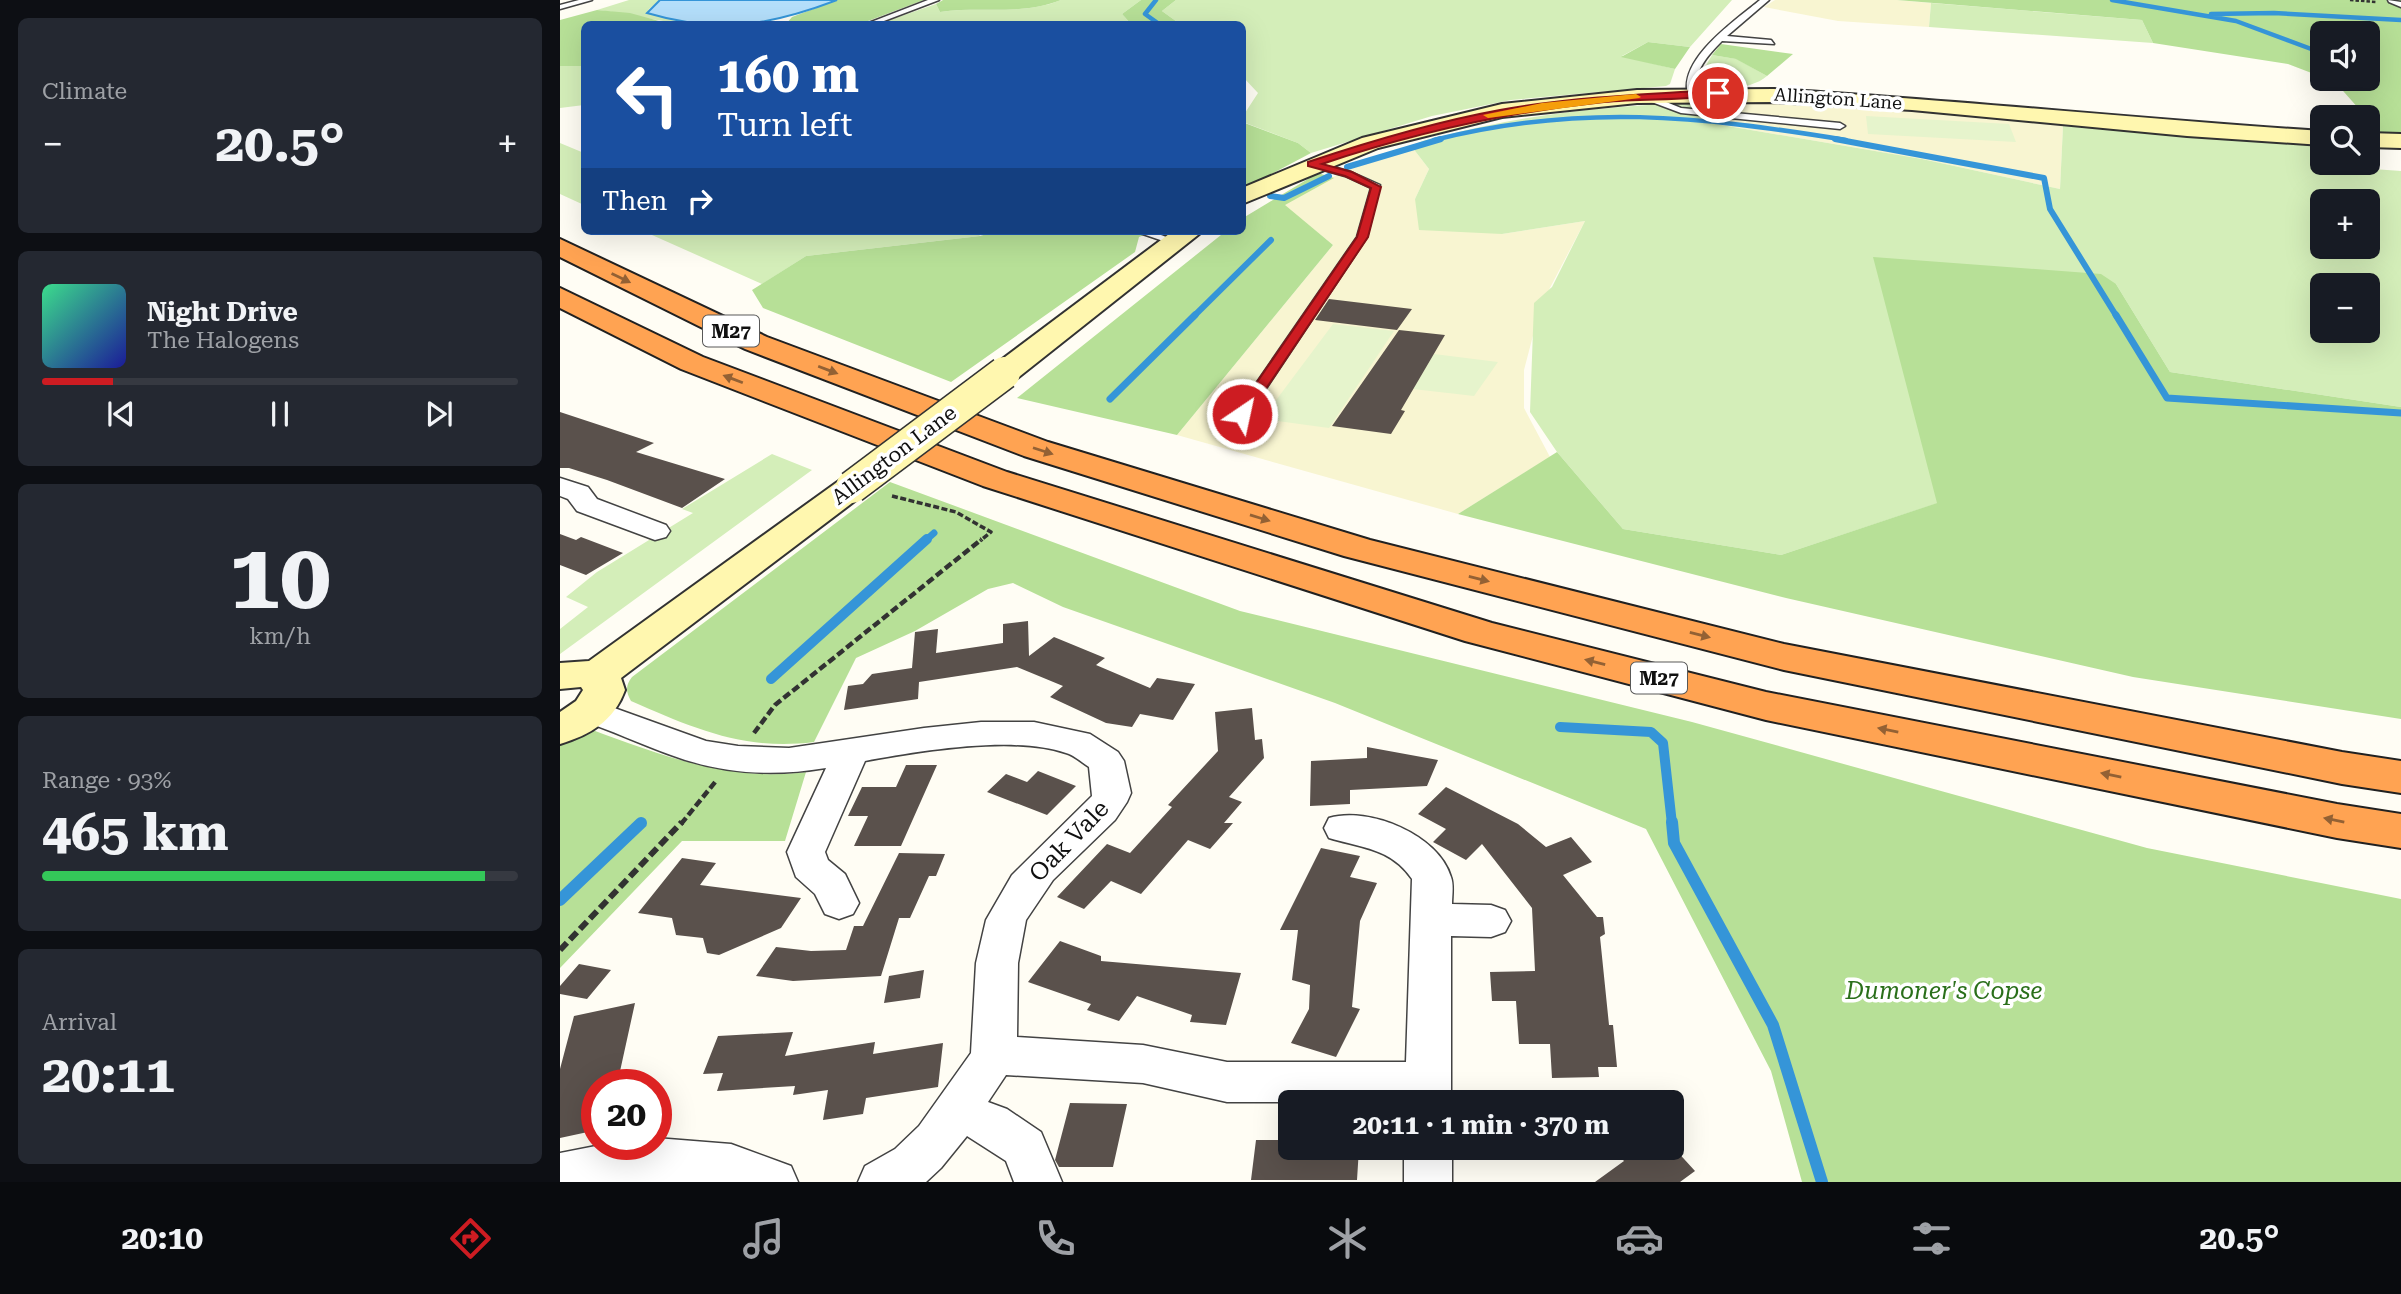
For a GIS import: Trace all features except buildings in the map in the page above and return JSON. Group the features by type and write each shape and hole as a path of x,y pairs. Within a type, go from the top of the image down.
{"highway":[{"name":"M27","path":"560,247 756,342 1036,449 1357,548 1784,657 2342,768 2401,777"},
{"name":"M27","path":"560,297 692,363 995,479 1479,632 1766,706 2337,821 2401,831"}],"street":[{"name":"Allington Lane","path":"1246,195 1312,164 1387,139 1456,121 1542,106 1691,93 1839,97 2310,137"},
{"path":"2380,142 2401,141"},
{"name":"Allington Lane","path":"577,699 1182,237"},
{"path":"560,487 578,493 587,505 655,531"},
{"name":"Oak Vale","path":"577,699 684,747 734,759 792,761 961,736 1025,733 1069,738 1100,752 1113,772 1112,797 1036,871 1008,912 998,947 993,1055 939,1141 896,1176 882,1182"},
{"path":"839,903 831,885 810,867 806,852 850,752"},
{"path":"1343,828 1392,838 1423,861 1432,878 1428,1090"},
{"path":"1432,920 1491,921"},
{"path":"993,1055 1143,1064 1227,1082 1318,1084 1400,1090"},
{"path":"958,1111 991,1124 1024,1147 1038,1182"},
{"path":"560,1175 644,1159 731,1166 774,1182"},
{"path":"1428,1160 1428,1182"}],"lane":[{"path":"560,7 588,0"},
{"path":"878,21 935,0"},
{"path":"1691,93 1689,80 1706,53 1765,0"},
{"path":"2392,0 2401,5"},
{"path":"1720,38 1772,42"},
{"path":"1644,96 1665,108 1696,114 1738,114 1840,126"},
{"path":"1242,414 1362,237 1376,187 1348,174 1312,164"}],"path":[{"path":"560,950 682,823 775,705 991,532 956,512 897,498"}],"shaded area":[{"path":"1775,0 1897,0 1931,3 1929,27 1838,21 1764,7"},
{"path":"1774,102 1977,116 2063,126 2060,189 1922,159 1710,123 1729,105"},
{"path":"1412,147 1429,169 1415,199 1502,234 1585,221 1541,305 1524,370 1524,408 1550,457 1458,514 1177,435 1333,245 1284,205 1342,172"}],"green space":[{"path":"629,0 660,0 647,13 683,21 666,21 597,10"},
{"path":"837,0 924,0 868,21 789,21 792,17"},
{"path":"943,0 1061,0 1031,8 940,12 936,4"},
{"path":"1061,0 1141,0 1122,14 1128,21 887,21 936,4 940,12 1046,5"},
{"path":"1141,0 1176,0 1162,11 1176,21 1128,21 1122,14"},
{"path":"1176,0 1732,0 1690,47 1648,42 1622,56 1675,69 1670,84 1666,86 1511,100 1432,116 1311,153 1298,143 1246,123 1246,111 1258,93 1246,80 1246,21 1176,21 1162,11"},
{"path":"1897,0 2401,0 2401,137 2383,136 2380,133 2380,105 2356,105 2343,91 2380,91 2380,21 2310,21 2310,72 2288,64 2153,43 2142,20"},
{"path":"1931,3 2142,20 2153,43 1929,27"},
{"path":"597,10 630,13 659,21 581,21 581,66 560,66 560,20"},
{"path":"1648,42 1690,47 1675,69 1621,57"},
{"path":"1721,44 1793,54 1767,76 1736,59 1712,55"},
{"path":"1712,55 1737,59 1767,76 1753,84 1735,87 1702,82 1702,72"},
{"path":"560,66 581,66 581,105 560,108"},
{"path":"1700,102 1774,102 1729,105 1710,123 1922,159 2060,189 2063,126 2310,145 2310,175 2380,175 2380,170 2401,171 2401,407 2170,372 2116,284 1874,258 1938,503 1781,555 1623,529 1557,452 1530,412 1534,303 1552,287 1585,221 1502,234 1419,230 1415,199 1429,169 1412,147 1429,139 1478,127 1604,108"},
{"path":"1866,116 2009,124 2016,142 1868,134"},
{"path":"1246,124 1298,143 1311,153 1246,187"},
{"path":"560,143 581,152 581,204 560,194"},
{"path":"1318,173 1334,178 1285,205 1333,245 1177,435 1017,398 1221,235 1246,235 1246,216"},
{"path":"652,235 980,236 806,256 762,284"},
{"path":"1144,235 1139,237 1135,252 951,382 763,308 752,290 806,256 980,236"},
{"path":"1873,257 2101,274 2116,284 2170,372 2401,407 2401,719 2133,677 1786,598 1458,514 1557,452 1623,529 1781,555 1937,503"},
{"path":"1333,324 1394,331 1329,428 1262,419"},
{"path":"1434,354 1498,362 1474,396 1413,389"},
{"path":"772,454 812,470 560,654 560,629 588,607 566,597 597,572 693,513 682,509"},
{"name":"Dumoner's Copse","path":"890,482 1240,611 1692,722 2147,848 2401,899 2401,1182 1802,1182 1771,1071 1646,829 1335,703 1063,607 1013,583 988,589 915,631 856,658 814,742 789,744 742,740 698,728 631,701 627,689 632,677"},
{"path":"590,729 669,757 723,770 778,774 806,772 785,841 682,841 560,968 560,740"}],"water":[{"path":"660,0 837,0 766,21 681,21 647,13"}],"waterway":[{"path":"1155,21 1145,14 1156,0"},
{"path":"2112,0 2236,21 2310,49"},
{"path":"2211,14 2274,13 2401,20"},
{"path":"1434,140 1488,128 1590,117 1689,120 1846,140"},
{"path":"1347,167 1441,139"},
{"path":"1835,139 2044,178 2050,209 2117,317"},
{"path":"1270,196 1284,198 1329,176"},
{"path":"1193,317 1271,240"},
{"path":"1110,399 1195,315"},
{"path":"2116,315 2167,398 2401,413"},
{"path":"925,541 934,533"},
{"path":"771,679 927,539"},
{"path":"1560,727 1651,732 1663,743 1672,824"},
{"path":"1672,822 1674,843 1773,1025 1822,1182"},
{"path":"560,900 641,823"}],"slow traffic":[{"path":"1488,115 1542,106 1636,97"}],"route":[{"path":"1242,414 1362,237 1376,187 1348,174 1312,164 1419,130 1500,113 1605,99 1718,93"}]}
